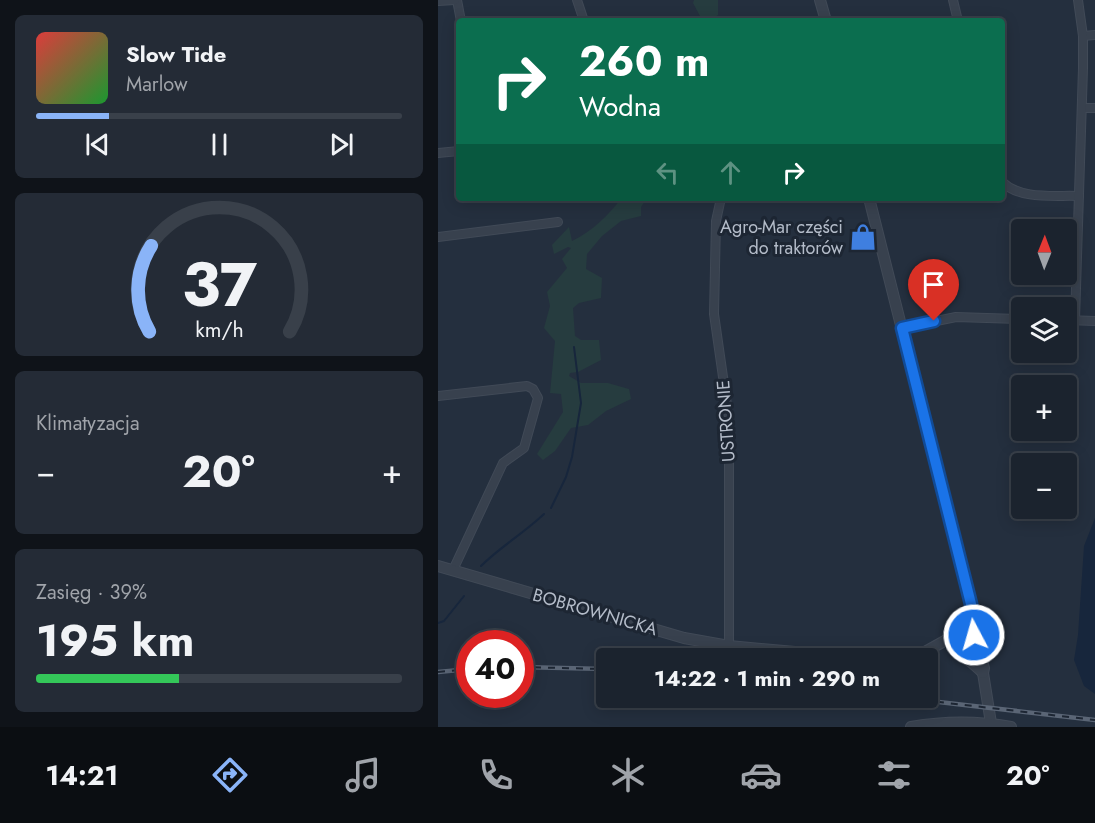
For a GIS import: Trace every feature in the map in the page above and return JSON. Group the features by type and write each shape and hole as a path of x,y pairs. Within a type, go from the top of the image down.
{"street":[{"path":"438,1 456,0 460,18"},
{"path":"577,0 583,18"},
{"path":"820,0 825,18"},
{"path":"953,0 957,18"},
{"path":"1072,297 1082,108 1083,36 1079,1"},
{"path":"1083,36 1095,36"},
{"path":"1082,108 1095,108"},
{"path":"438,153 456,151"},
{"path":"1005,185 1020,192 1079,196"},
{"name":"USTRONIE","path":"720,201 716,221 714,314 729,419 729,646"},
{"path":"871,201 971,604 975,639 983,662 992,723"},
{"path":"438,237 558,222"},
{"path":"902,328 956,317 1011,319"},
{"path":"1077,320 1095,321"},
{"path":"438,396 527,386 533,389 538,398 524,448 503,463 453,570"},
{"name":"BOBROWNICKA","path":"438,566 684,638 751,648"},
{"path":"966,591 967,609 955,639 959,649 983,673"},
{"path":"933,648 958,633 969,631 975,639"},
{"path":"941,644 969,652 975,639"},
{"path":"911,727 950,722 992,723 1011,727"}],"green space":[{"path":"694,0 718,0 718,15 714,18 701,18 693,3"},
{"path":"619,201 645,201 641,207 641,216 621,221 602,236 587,254 586,269 602,278 601,298 579,303 573,308 575,336 581,340 599,340 601,360 578,372 570,373 569,376 581,383 608,383 629,389 631,399 606,411 588,425 571,428 555,451 543,460 537,454 563,412 561,394 550,393 555,341 544,328 550,306 547,292 567,268 562,259 571,248 568,247 554,254 552,245 569,227 572,241 587,233"}],"water":[{"path":"1095,518 1095,694 1084,686 1074,660 1078,635 1084,546"}],"waterway":[{"path":"551,508 566,477 572,457 581,403 574,347"},
{"path":"481,566 544,514"},
{"path":"438,623 444,621 464,596"}],"railway":[{"path":"534,667 596,669"},
{"path":"438,672 456,670"},
{"path":"938,702 1095,720"}],"place":[{"name":"Agro-Mar części do traktorów","path":"863,237"}],"route":[{"path":"934,321 902,328 971,604 974,635"}]}
